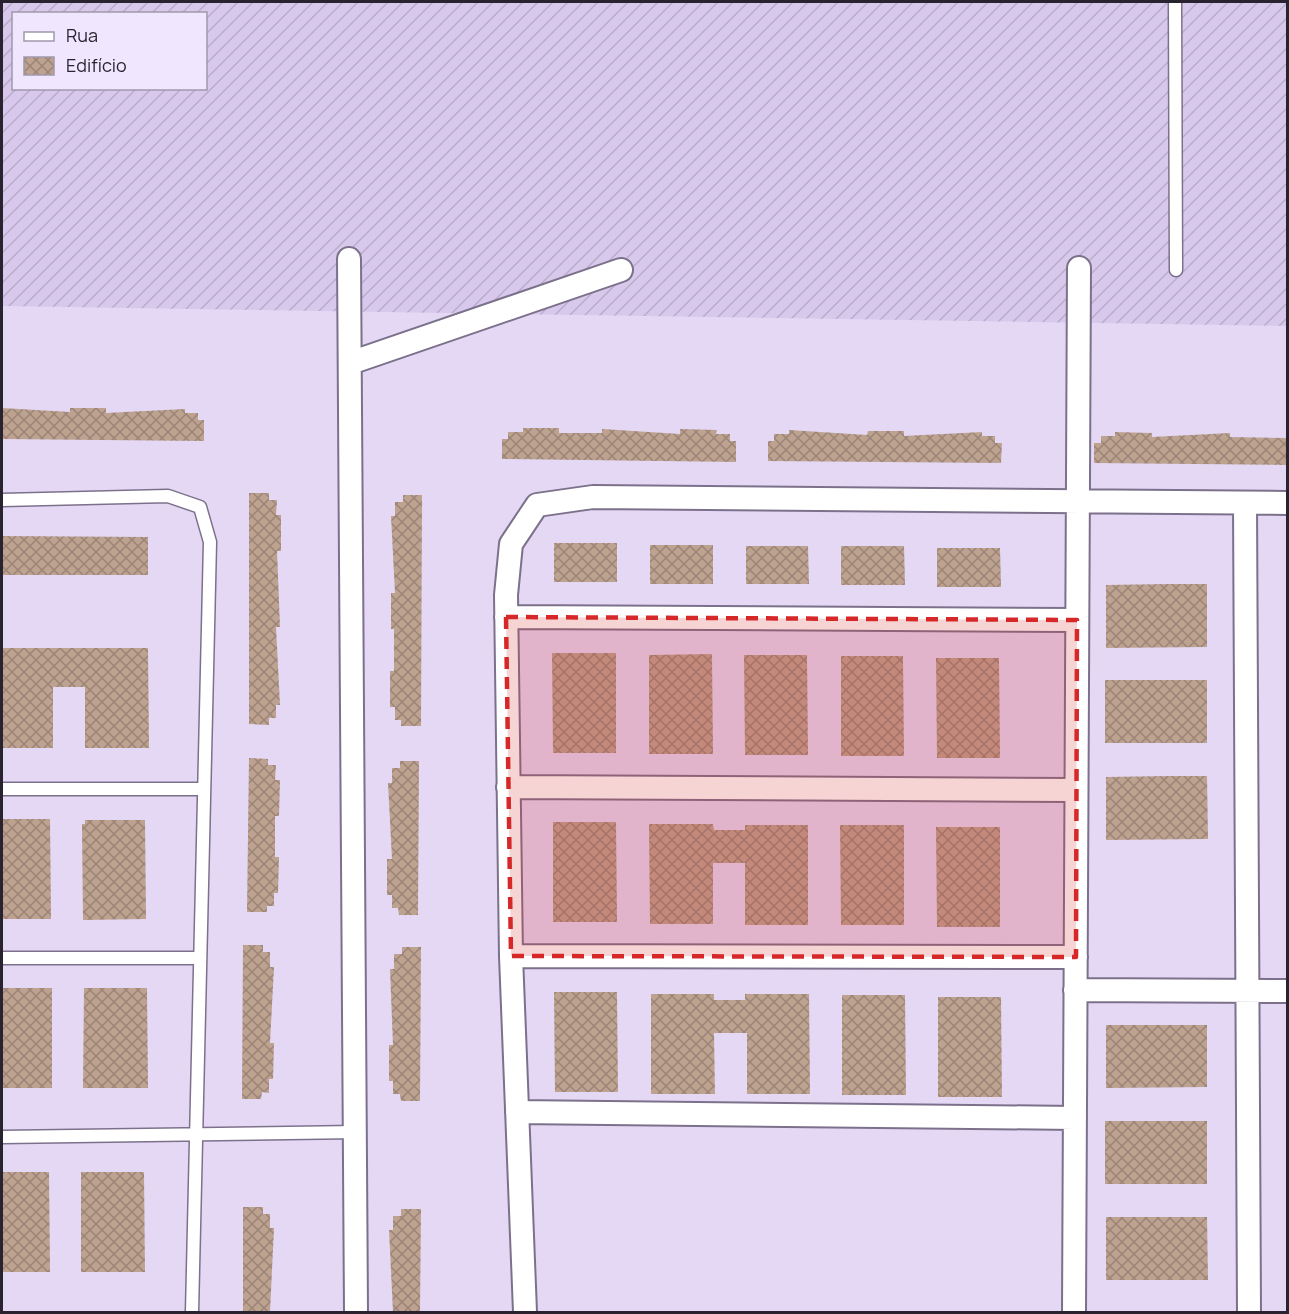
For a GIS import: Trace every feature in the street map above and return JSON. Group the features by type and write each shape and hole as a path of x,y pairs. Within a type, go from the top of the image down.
{"street":[{"path":"349,259 356,1312"},
{"path":"1074,1312 1079,268"},
{"path":"350,363 621,270"},
{"path":"525,1312 511,956 506,617 511,544 537,505 593,498 1287,503"},
{"path":"1245,503 1249,1312"},
{"path":"506,617 1077,620"},
{"path":"508,787 1076,790"},
{"path":"511,956 1076,957"},
{"path":"1075,990 1287,990"},
{"path":"517,1112 1075,1118"}],"lane":[{"path":"1175,2 1176,270"},
{"path":"2,500 168,496 200,507 210,542 198,1135 192,1312"},
{"path":"2,789 204,789"},
{"path":"2,958 200,958"},
{"path":"2,1137 356,1132"}],"highlighted area":[{"path":"506,617 1077,620 1076,957 511,956"}],"shaded area":[{"path":"2,2 1287,2 1287,326 2,306"}],"building":[{"path":"2,408 70,412 70,408 106,408 106,413 185,409 185,413 198,413 198,420 204,420 204,441 2,439"},
{"path":"523,428 559,428 559,433 602,433 602,429 680,434 680,429 717,430 716,434 730,434 730,441 736,441 736,462 502,459 502,439 508,439 508,432 523,432"},
{"path":"789,430 867,435 868,431 904,431 904,436 982,432 982,436 995,436 995,443 1002,443 1001,463 768,461 768,441 774,441 774,434 789,434"},
{"path":"1115,432 1152,433 1152,437 1230,433 1230,437 1287,438 1287,465 1094,463 1094,443 1101,443 1101,436 1115,436"},
{"path":"249,493 269,493 269,500 277,500 276,515 281,515 281,551 277,551 280,627 276,627 280,705 276,705 276,718 269,718 269,725 249,724"},
{"path":"403,495 422,495 421,726 401,726 401,720 395,720 395,707 390,707 390,671 394,671 391,593 395,593 391,516 395,516 395,502 403,502"},
{"path":"2,536 148,537 148,575 2,575"},
{"path":"554,543 617,543 617,582 554,582"},
{"path":"650,545 713,545 713,584 650,584"},
{"path":"746,546 808,546 809,584 746,584"},
{"path":"841,546 904,546 905,585 841,585"},
{"path":"937,548 1000,548 1001,587 937,587"},
{"path":"1207,584 1207,647 1106,648 1106,585"},
{"path":"2,648 148,648 149,748 85,748 85,687 53,687 53,748 2,748"},
{"path":"552,653 616,653 616,753 553,753"},
{"path":"712,654 713,754 649,754 649,655"},
{"path":"744,655 807,655 808,755 745,755"},
{"path":"841,656 903,656 904,756 841,756"},
{"path":"936,658 999,658 1000,758 937,758"},
{"path":"1105,680 1207,680 1207,743 1105,743"},
{"path":"249,758 268,759 268,765 276,765 275,780 280,780 279,816 275,816 275,857 279,857 278,893 274,893 274,906 267,906 267,912 247,912"},
{"path":"400,761 419,761 418,915 399,915 398,908 392,908 392,895 387,895 387,859 392,859 388,783 392,783 392,768 400,768"},
{"path":"1207,776 1208,839 1106,840 1106,777"},
{"path":"2,819 50,819 51,919 2,919"},
{"path":"85,820 145,820 146,919 83,920 82,824 85,824"},
{"path":"553,822 616,822 617,922 553,922"},
{"path":"649,824 713,824 714,830 745,830 745,825 808,825 808,925 745,925 745,863 713,863 713,924 650,924"},
{"path":"840,825 904,825 904,925 841,925"},
{"path":"936,827 1000,827 1000,927 937,927"},
{"path":"243,945 263,945 263,952 270,952 270,967 274,967 270,1043 274,1043 273,1079 269,1079 269,1093 262,1092 261,1099 242,1099"},
{"path":"402,947 421,947 420,1101 401,1101 400,1094 393,1094 393,1081 389,1081 389,1045 393,1045 390,969 394,969 394,954 402,954"},
{"path":"2,988 52,988 52,1088 2,1088"},
{"path":"84,988 147,988 148,1088 83,1088"},
{"path":"554,992 617,992 618,1092 555,1092"},
{"path":"651,994 714,994 714,1000 745,1000 745,994 809,994 810,1094 747,1094 747,1033 714,1033 715,1094 651,1094"},
{"path":"842,995 905,995 906,1095 842,1095"},
{"path":"938,997 1001,997 1002,1097 938,1097"},
{"path":"1106,1025 1207,1025 1207,1087 1106,1088"},
{"path":"1105,1121 1207,1121 1207,1184 1105,1184"},
{"path":"2,1172 49,1172 50,1272 2,1272"},
{"path":"81,1172 144,1172 145,1272 81,1272"},
{"path":"243,1207 263,1207 263,1214 270,1214 270,1228 274,1228 270,1312 243,1312"},
{"path":"401,1209 421,1209 420,1312 393,1312 389,1230 393,1230 393,1216 401,1216"},
{"path":"1106,1217 1207,1217 1208,1280 1106,1280"}]}
